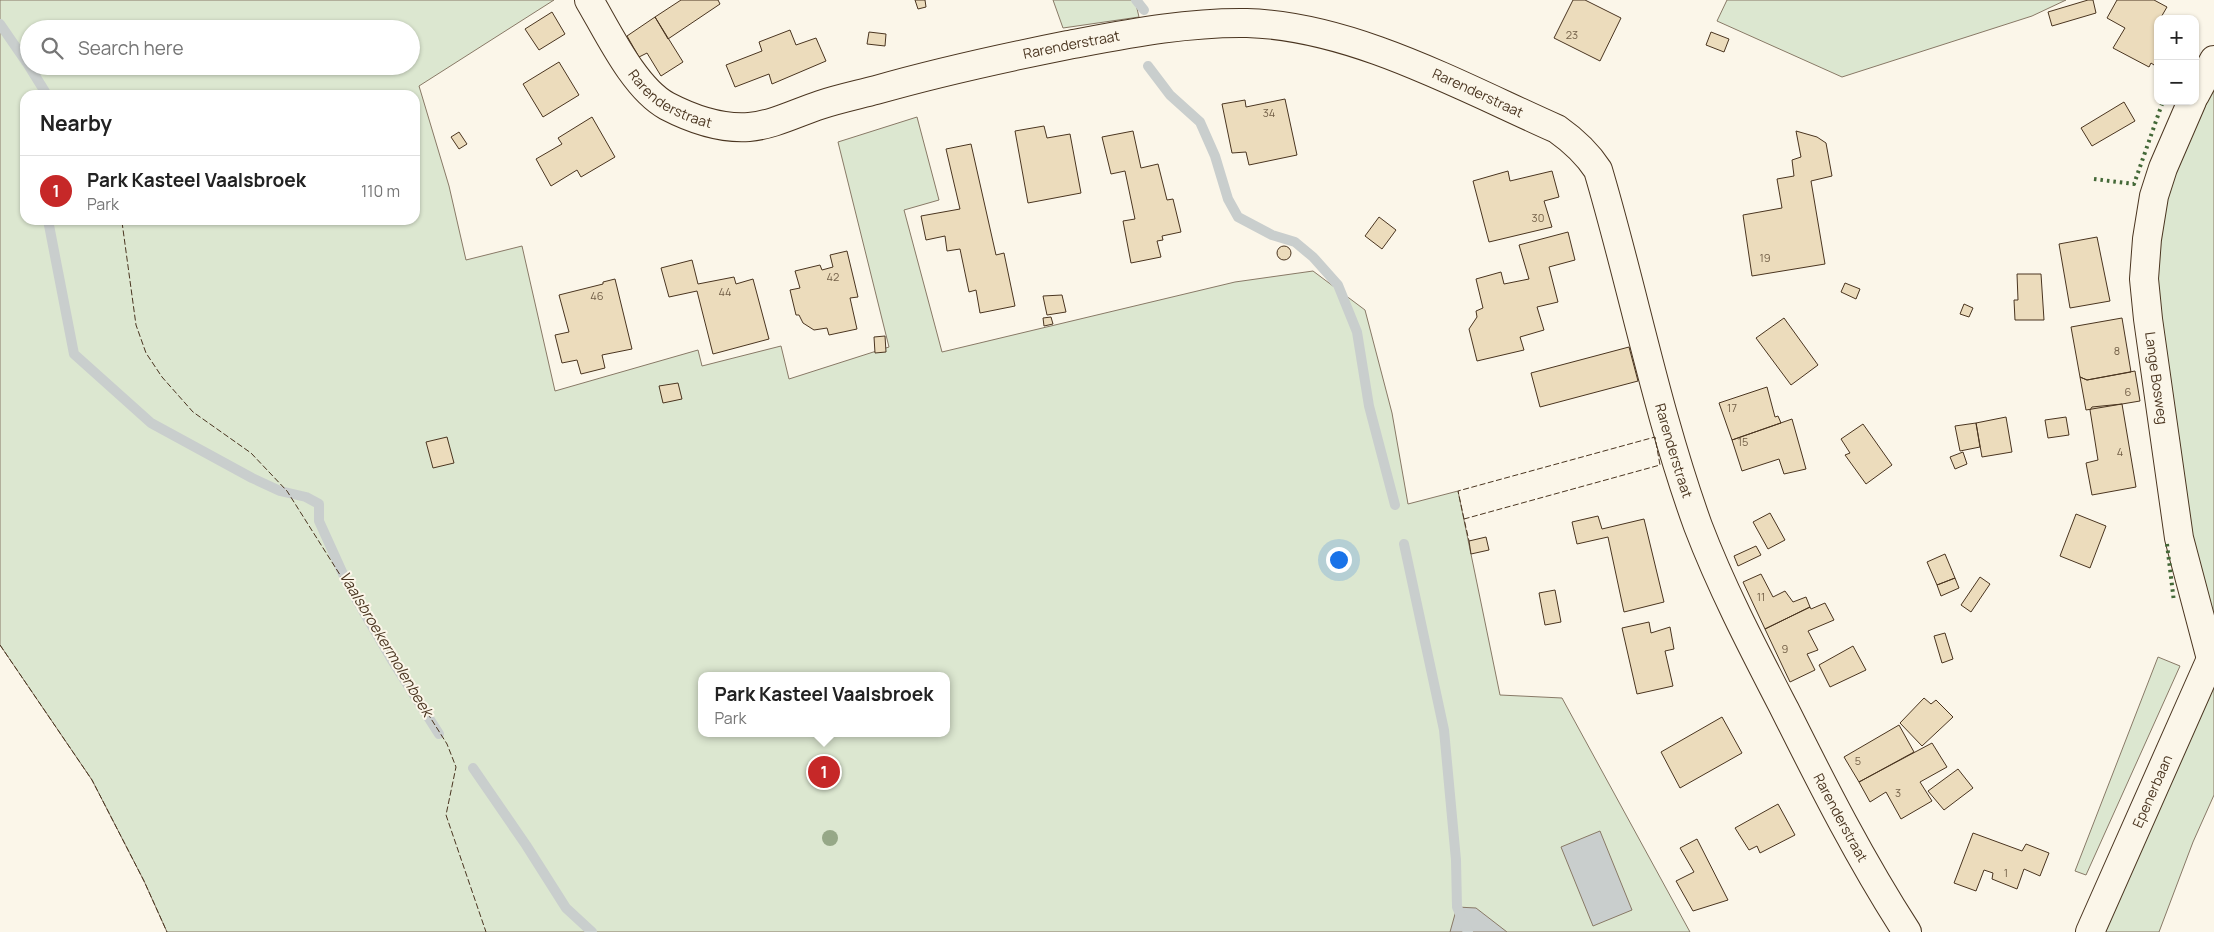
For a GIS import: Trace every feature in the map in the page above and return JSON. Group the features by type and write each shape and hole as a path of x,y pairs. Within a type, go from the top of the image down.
{"street":[{"name":"Rarenderstraat","path":"589,0 635,76 649,92 666,105 705,122 725,127 749,127 774,122 821,105 940,72 1139,31 1191,26 1247,24 1285,27 1319,33 1364,45 1404,60 1557,129 1574,141 1587,153 1598,170 1649,365 1680,472 1699,527 1735,612 1837,812 1873,880 1907,932"},
{"path":"2199,88 2214,60"},
{"name":"Lange Bosweg","path":"2190,105 2167,158 2154,196 2147,239 2144,279 2148,319 2180,538 2212,655"},
{"name":"Epenerbaan","path":"2090,932 2212,655"}],"green space":[{"path":"0,0 554,0 419,86 449,186 466,260 522,246 555,391 698,350 702,366 781,346 789,379 889,347 838,142 917,117 939,200 904,210 942,352 1235,282 1313,271 1365,310 1392,413 1408,504 1458,491 1500,695 1562,698 1690,932 167,932 144,881 92,780 0,645"},
{"path":"1053,0 1135,0 1139,17 1063,28"},
{"path":"1727,0 2066,0 2032,16 1842,77 1717,21"},
{"path":"2214,85 2214,795 2193,842 2159,932 2078,932 2143,779 2212,634 2189,537 2166,391 2156,255 2166,189 2192,125"},
{"path":"2158,657 2180,666 2086,875 2075,871"}],"shaded area":[{"path":"1600,831 1632,910 1593,926 1561,847"},
{"path":"1457,907 1476,908 1507,932 1450,932"}],"building":[{"path":"681,0 718,0 720,4 668,39 655,17"},
{"path":"915,0 925,0 926,7 918,9"},
{"path":"1573,0 1585,0 1621,18 1600,61 1554,38"},
{"path":"2093,0 2096,13 2052,26 2048,12"},
{"path":"2117,0 2154,0 2167,7 2162,15 2154,15 2154,65 2151,63 2149,67 2113,48 2125,28 2107,18"},
{"path":"552,12 565,34 539,50 525,29"},
{"path":"655,17 683,62 661,76 647,53 639,57 627,36"},
{"path":"790,30 796,45 816,38 826,61 772,84 769,74 735,87 726,65 762,51 759,42"},
{"path":"869,32 886,34 885,46 867,44"},
{"path":"1711,32 1729,39 1724,52 1706,45"},
{"path":"559,62 579,95 543,117 523,84"},
{"path":"1285,99 1297,155 1249,165 1246,152 1232,153 1222,104 1245,100 1246,107"},
{"path":"2124,102 2135,121 2092,146 2081,128"},
{"path":"592,117 615,157 581,177 577,170 551,186 536,159 562,144 558,138"},
{"path":"1044,126 1047,138 1070,134 1081,193 1028,203 1015,131"},
{"path":"1133,131 1141,168 1158,164 1167,200 1173,199 1181,232 1162,236 1163,240 1157,241 1161,257 1131,263 1123,221 1135,219 1125,171 1111,174 1102,137"},
{"path":"1796,131 1817,137 1826,143 1832,176 1811,181 1825,264 1752,276 1743,215 1782,208 1777,179 1794,176 1792,160 1801,157"},
{"path":"459,132 467,144 459,149 451,137"},
{"path":"971,144 996,255 1004,253 1015,306 980,313 976,290 969,292 960,249 947,251 945,236 926,240 921,216 960,209 946,149"},
{"path":"1508,171 1510,181 1552,171 1559,197 1544,201 1552,227 1489,242 1473,181"},
{"path":"1379,217 1396,230 1382,249 1365,236"},
{"path":"1568,232 1575,260 1549,267 1558,302 1537,307 1544,330 1520,337 1524,350 1477,361 1469,329 1477,317 1476,311 1483,308 1476,279 1501,272 1504,284 1529,279 1519,245"},
{"path":"2097,237 2110,301 2070,308 2059,244"},
{"path":"1281,246 1287,246 1291,253 1287,260 1281,260 1277,256 1277,250"},
{"path":"847,251 858,297 850,298 857,329 829,335 827,328 814,330 803,323 799,315 796,315 790,290 800,288 795,271 820,265 822,270 833,267 830,255"},
{"path":"692,260 698,284 734,277 736,284 753,279 769,339 713,354 697,291 669,297 661,268"},
{"path":"2017,274 2041,274 2044,320 2015,320 2014,300 2018,300"},
{"path":"615,279 632,349 602,355 605,368 581,374 577,360 562,363 555,335 569,332 559,295 603,284 603,282"},
{"path":"1845,283 1860,289 1856,299 1841,292"},
{"path":"1062,295 1066,312 1047,315 1043,296"},
{"path":"1964,304 1973,308 1969,317 1960,314"},
{"path":"1051,317 1053,324 1044,326 1043,318"},
{"path":"1784,318 1818,365 1791,385 1756,338"},
{"path":"2122,318 2131,372 2087,380 2080,377 2071,327"},
{"path":"885,336 886,352 875,353 874,337"},
{"path":"1629,347 1638,381 1540,407 1531,373"},
{"path":"2135,371 2140,401 2086,410 2080,377 2087,380"},
{"path":"678,383 682,399 663,403 659,386"},
{"path":"1767,387 1775,417 1778,416 1781,423 1732,440 1719,403"},
{"path":"2122,404 2136,487 2092,495 2086,463 2098,460 2090,410 2092,407"},
{"path":"2006,417 2012,452 1982,457 1976,423"},
{"path":"2066,417 2069,435 2048,438 2045,420"},
{"path":"1792,419 1806,469 1784,474 1779,459 1742,471 1732,440"},
{"path":"1976,423 1980,447 1960,451 1955,426"},
{"path":"1863,424 1892,465 1866,484 1845,455 1850,453 1841,439"},
{"path":"447,437 454,463 433,468 426,442"},
{"path":"1963,452 1967,464 1955,469 1950,457"},
{"path":"1770,513 1785,540 1768,549 1753,522"},
{"path":"2076,514 2106,526 2090,568 2060,556"},
{"path":"1598,516 1602,529 1644,519 1664,602 1624,612 1608,537 1577,544 1572,522"},
{"path":"1486,537 1489,550 1471,554 1469,541"},
{"path":"1756,546 1761,555 1738,566 1734,556"},
{"path":"1945,554 1955,578 1937,585 1927,562"},
{"path":"1761,574 1773,597 1785,591 1793,602 1806,597 1810,607 1765,629 1743,582"},
{"path":"1980,577 1990,584 1971,612 1961,605"},
{"path":"1955,578 1959,588 1941,596 1937,585"},
{"path":"1555,590 1561,622 1545,625 1539,593"},
{"path":"1825,603 1834,620 1808,631 1818,650 1807,654 1815,670 1790,682 1765,629 1810,607 1811,609"},
{"path":"1649,622 1651,633 1670,627 1674,649 1665,651 1673,686 1637,694 1622,628"},
{"path":"1945,633 1953,659 1942,663 1934,636"},
{"path":"1853,646 1866,670 1830,687 1819,665"},
{"path":"1924,698 1931,704 1936,700 1953,717 1922,746 1900,723"},
{"path":"1722,717 1742,753 1680,788 1661,752"},
{"path":"1899,725 1914,752 1859,782 1844,757"},
{"path":"1932,743 1947,767 1920,782 1932,801 1901,819 1886,792 1870,802 1859,782"},
{"path":"1958,769 1973,788 1944,810 1928,791"},
{"path":"1778,804 1795,835 1760,853 1757,846 1749,850 1735,828"},
{"path":"1973,833 2022,851 2026,844 2049,853 2040,876 2024,869 2017,889 1992,879 1993,873 1984,870 1976,891 1954,883"},
{"path":"1697,839 1728,900 1693,911 1676,881 1694,872 1680,848"}],"waterway":[{"path":"1136,0 1144,10"},
{"name":"Vaalsbroekermolenbeek","path":"0,24 20,53"},
{"path":"1148,66 1170,95 1200,122 1215,156 1228,199 1238,217 1272,235 1295,242 1313,257 1338,285 1357,332 1369,406 1395,505"},
{"name":"Vaalsbroekermolenbeek","path":"35,75 44,90"},
{"name":"Vaalsbroekermolenbeek","path":"49,225 74,354 151,423 252,478 280,491 306,497 319,504 319,521 348,585 392,660 439,734"},
{"path":"1404,544 1444,730 1456,860 1457,907 1468,932"},
{"name":"Vaalsbroekermolenbeek","path":"473,768 526,845 566,908 592,932"}],"hedge":[{"path":"2094,179 2134,184 2162,105"},
{"path":"2167,544 2174,602"}],"fence":[{"path":"122,225 136,325 146,353 162,377 193,412 251,453 287,491 447,744 456,767 446,815 486,932"},
{"path":"1464,519 1458,491 1655,437 1660,465 1464,519 1469,541"},
{"path":"0,645 92,780 144,881 167,932"}],"place":[{"name":"Park Kasteel Vaalsbroek","path":"824,772"}]}
